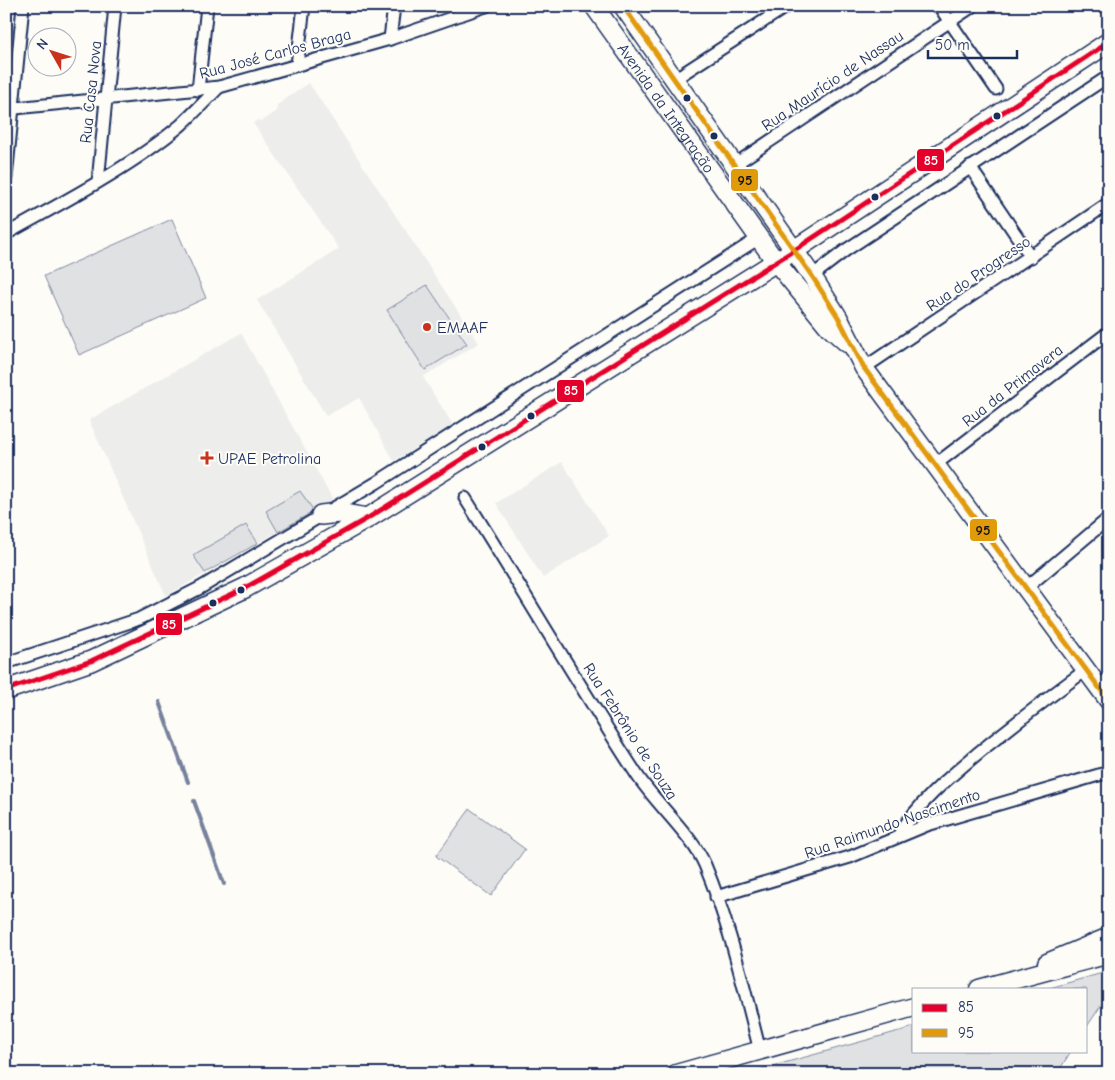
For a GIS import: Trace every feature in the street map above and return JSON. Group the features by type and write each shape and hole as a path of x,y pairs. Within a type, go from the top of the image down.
{"highway":[{"path":"6,690 90,661 191,614 244,588 368,518 776,262 1109,42"},
{"path":"321,516 338,513 368,518"}],"main road":[{"name":"Avenida da Integração","path":"594,6 776,262 829,327 852,348"},
{"name":"Avenida da Integração","path":"623,6 812,276 838,317 852,348 864,368 1086,670 1105,688"},
{"path":"1014,979 1109,937"},
{"path":"982,988 1109,954"},
{"path":"676,1074 912,1008"}],"street":[{"path":"6,178 10,109 23,6"},
{"name":"Rua Casa Nova","path":"98,182 104,101 115,6"},
{"path":"198,90 207,6"},
{"path":"297,65 304,6"},
{"path":"390,39 394,6"},
{"name":"Rua José Carlos Braga","path":"10,109 219,88 390,39 486,6"},
{"path":"673,80 787,6"},
{"path":"938,6 996,89"},
{"name":"Rua Maurício de Nassau","path":"734,165 973,6"},
{"path":"812,276 846,250 1109,76"},
{"path":"6,234 98,182 179,126 219,88"},
{"path":"970,167 1031,257"},
{"name":"Rua do Progresso","path":"864,368 1109,203"},
{"path":"6,663 139,619 200,588 432,448 759,238"},
{"name":"Rua da Primavera","path":"936,464 1109,332"},
{"name":"Rua Febrônio de Souza","path":"465,498 532,604 592,706 650,795 686,837 704,864 734,950 760,1051"},
{"path":"1026,588 1109,518"},
{"path":"898,836 918,807 952,775 1029,712 1086,670"},
{"name":"Rua Raimundo Nascimento","path":"716,897 850,856 926,825 1109,772"}],"shaded area":[{"path":"309,83 479,343 423,377 453,425 394,461 359,398 326,416 257,300 339,249 253,123 257,120 262,121 277,111 277,105"},
{"path":"172,219 206,298 79,355 44,276"},
{"name":"EMAAF","path":"427,285 467,344 425,370 387,310"},
{"name":"UPAE Petrolina","path":"241,333 333,500 166,596 89,420"},
{"path":"562,462 609,536 543,578 496,503"},
{"path":"300,491 314,511 278,532 266,511"},
{"path":"246,525 258,543 205,573 193,555"},
{"path":"470,809 525,849 491,896 436,856"},
{"path":"1109,973 1109,1000 1104,1001 1088,1025 1088,988 1050,988"},
{"path":"912,1028 912,1052 1070,1052 1057,1074 744,1074"}],"waterway":[{"path":"159,702 188,782"},
{"path":"194,801 224,884"}],"transit line":[{"name":"95","path":"623,6 812,276 838,317 864,368 1109,701"},
{"name":"85","path":"6,690 91,661 245,588 368,518 793,251 1109,42"}],"place":[{"name":"EMAAF","path":"427,327"},
{"name":"UPAE Petrolina","path":"207,458"}]}
